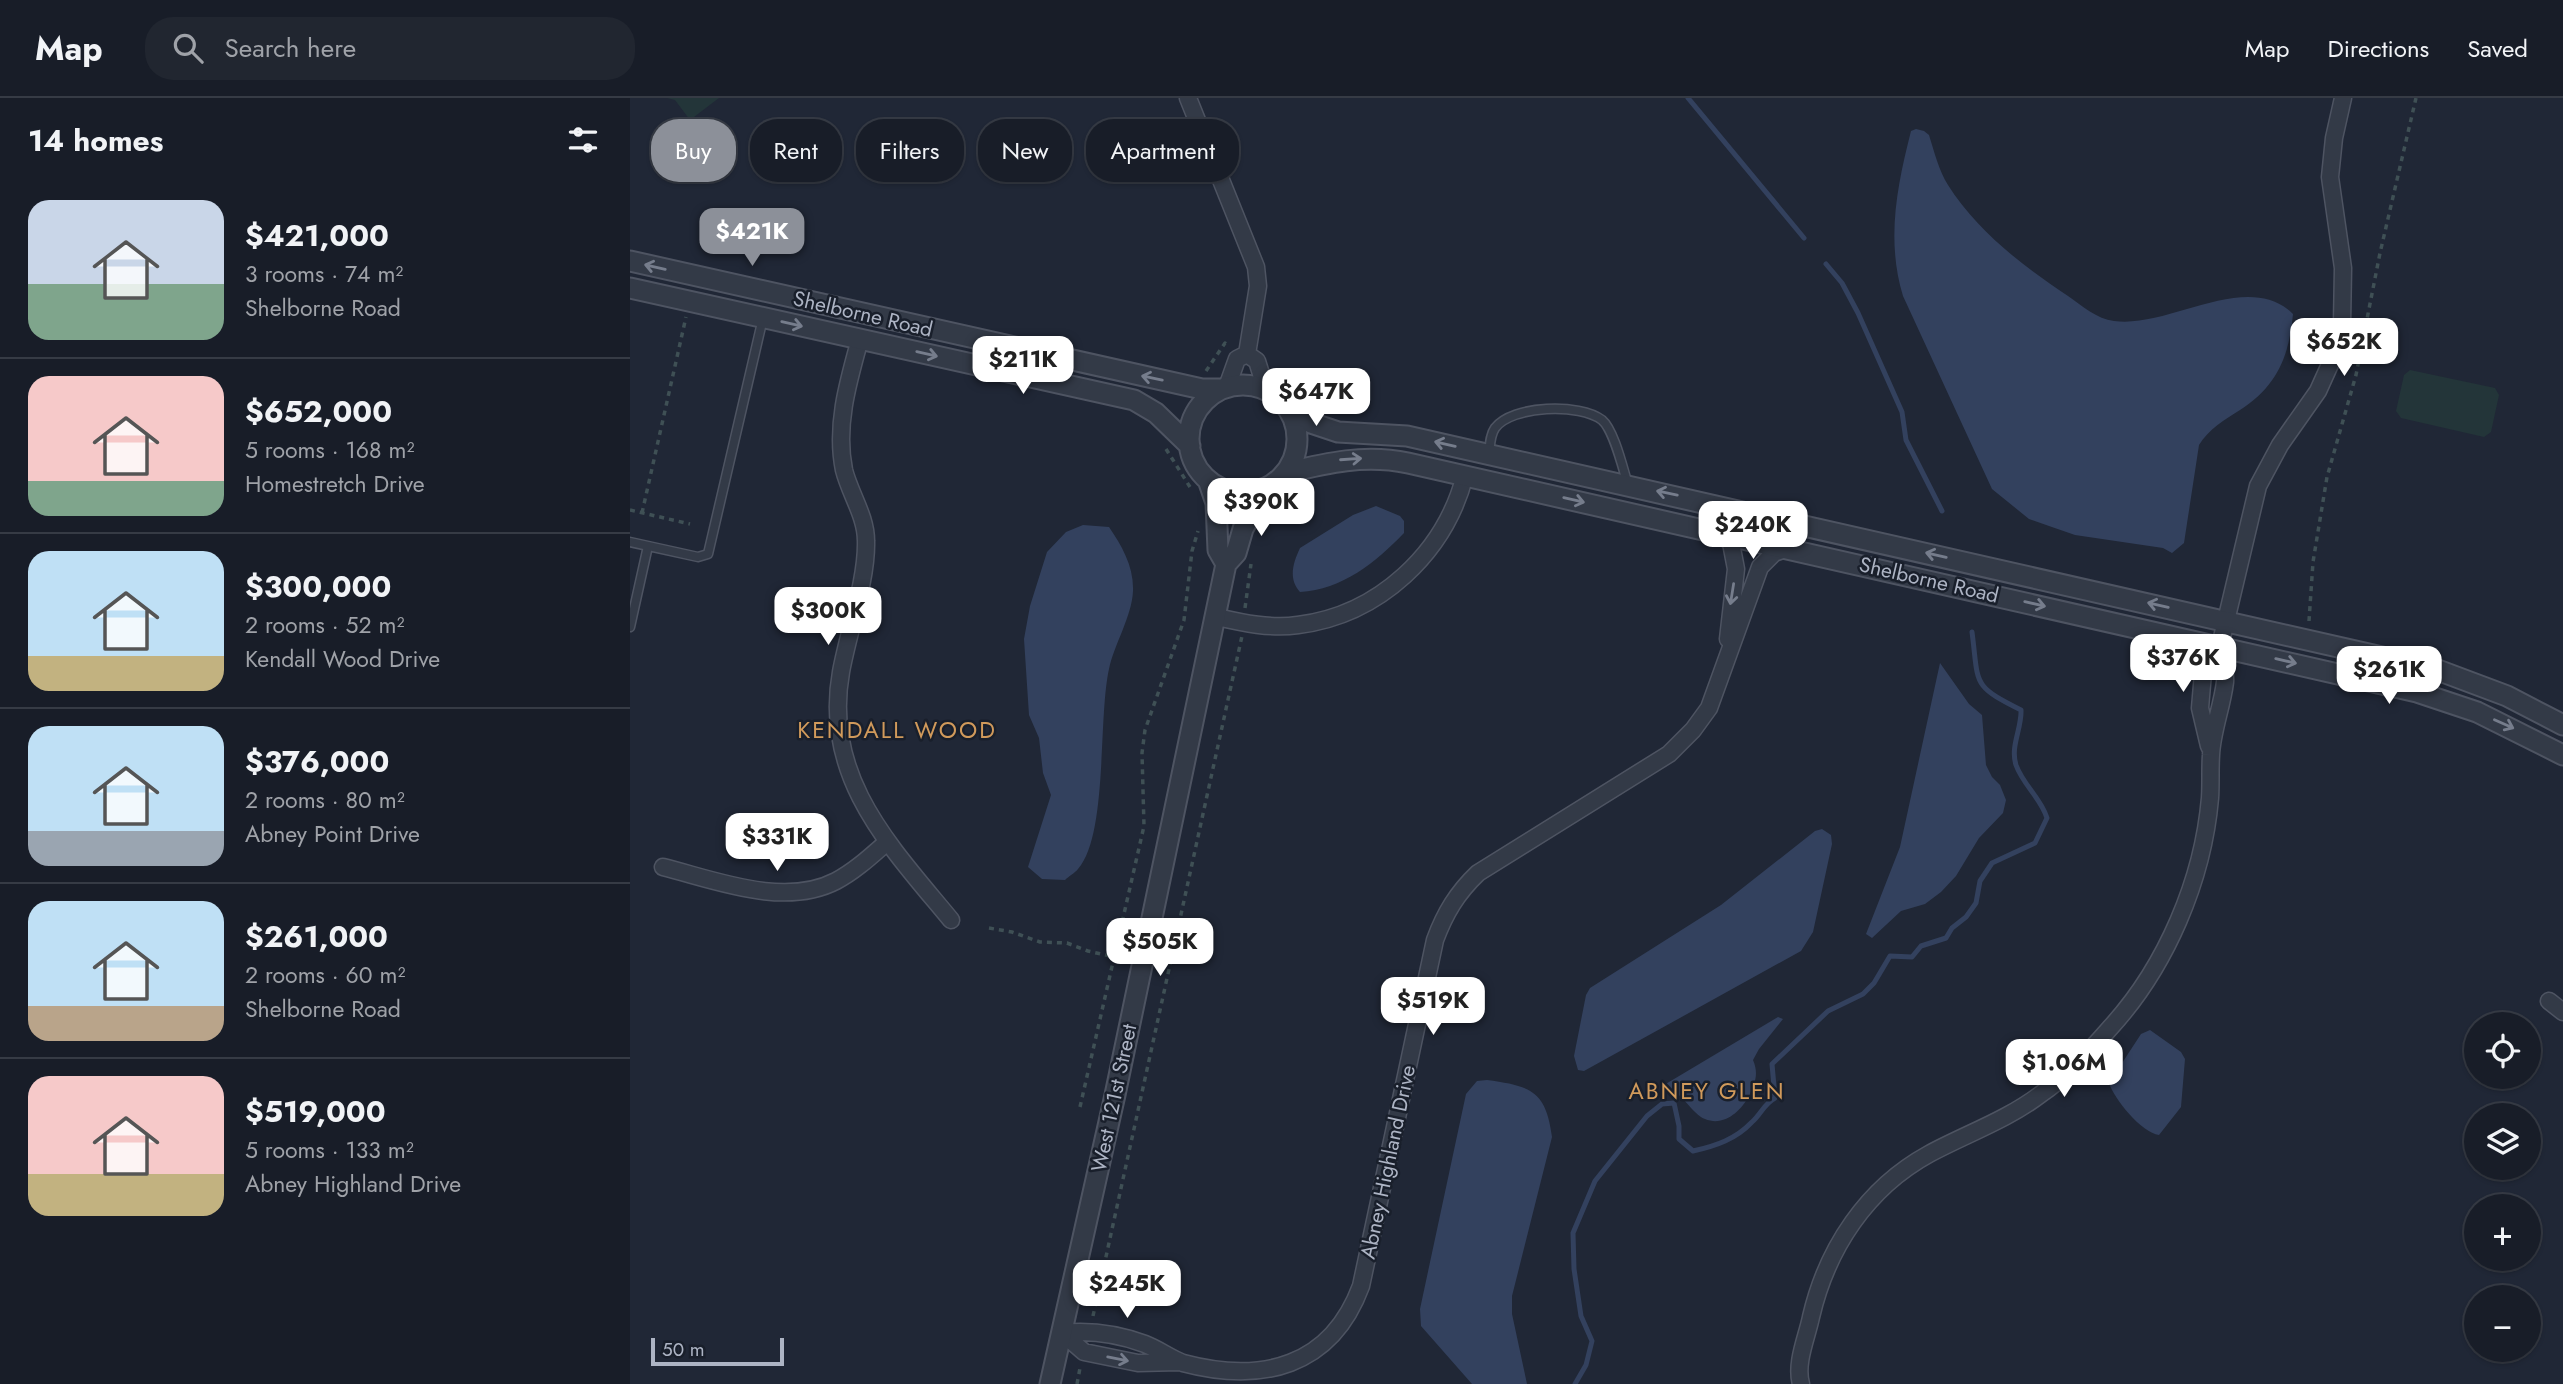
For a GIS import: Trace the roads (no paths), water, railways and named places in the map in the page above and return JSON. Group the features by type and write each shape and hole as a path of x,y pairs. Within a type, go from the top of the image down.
{"street":[{"path":"1188,98 1256,267 1258,286 1247,354"},
{"path":"2211,751 2200,708 2203,673 2222,632 2259,486 2280,445 2318,391 2332,360 2342,324 2343,268 2330,177 2334,138 2343,98"},
{"name":"Shelborne Road","path":"630,261 1202,389 1223,388"},
{"name":"Shelborne Road","path":"630,288 1134,400 1156,413 1190,446"},
{"path":"860,339 846,395 841,446 845,472 862,520 866,544 839,684 839,720 843,751 869,816 951,920"},
{"path":"1223,388 1237,359 1247,354"},
{"path":"1247,354 1257,361 1266,390"},
{"path":"1240,385 1266,390 1288,409 1296,431 1297,444 1285,473 1265,488 1243,493 1202,486 1189,436 1194,416 1203,402 1223,388 1240,385"},
{"name":"Shelborne Road","path":"1288,409 1311,423 1338,432 1407,436 1628,485 2222,632 2432,696 2510,726 2563,755"},
{"name":"Shelborne Road","path":"1285,473 1341,460 1392,459 1788,548 2457,676 2521,703 2563,725"},
{"path":"1217,617 1244,622 1298,625 1342,613 1378,596 1409,571 1435,544 1453,514 1465,475"},
{"name":"West 121st Street","path":"1202,486 1216,503 1219,550 1226,564"},
{"name":"West 121st Street","path":"1050,1384 1217,617 1226,564 1236,552 1243,529 1265,488"},
{"name":"Abney Highland Drive","path":"1719,532 1731,543 1737,569 1731,600 1727,663"},
{"name":"Abney Highland Drive","path":"1062,1333 1084,1352 1138,1363 1181,1362 1229,1372 1267,1371 1311,1356 1347,1319 1361,1286 1435,940 1444,915 1463,887 1478,873 1669,754 1693,730 1709,708 1760,567 1774,553 1788,548"},
{"path":"1801,1384 1800,1367 1815,1300 1828,1263 1844,1233 1860,1213 1880,1191 1919,1161 2006,1117 2043,1093 2111,1028 2141,986 2173,930 2196,871 2210,798 2211,751 2225,680 2222,632"},
{"path":"663,867 761,890 804,890 834,881 887,842"},
{"path":"2549,1001 2563,1012"},
{"name":"Abney Highland Drive","path":"1062,1333 1089,1330 1144,1344 1181,1362"}],"lane":[{"path":"630,542 698,557 708,554 763,318"},
{"path":"1489,454 1495,428 1504,420 1542,409 1579,411 1593,415 1607,426 1628,485"},
{"path":"630,627 648,546"}],"water":[{"path":"1916,129 1929,135 1948,185 1987,233 2035,273 2096,315 2114,321 2136,321 2231,299 2253,297 2274,302 2293,314 2284,357 2272,380 2253,401 2223,421 2199,445 2184,543 2172,553 2163,548 2075,535 2029,519 1992,489 1903,296 1898,275 1895,213 1911,131"},
{"path":"1376,506 1400,516 1404,521 1404,533 1357,573 1330,586 1300,592 1294,582 1293,571 1300,548 1353,515"},
{"path":"1083,525 1109,527 1132,574 1132,601 1109,669 1098,804 1087,853 1078,869 1065,880 1042,879 1028,867 1051,795 1043,773 1039,738 1029,715 1024,639 1030,606 1047,552 1066,532"},
{"path":"1940,663 1969,704 1982,715 1986,765 2000,785 2006,800 2003,813 1979,838 1956,876 1941,892 1925,904 1901,911 1872,938 1866,934 1900,847"},
{"path":"1822,829 1831,835 1832,844 1813,932 1801,951 1584,1071 1578,1070 1574,1056 1586,995 1590,988 1721,905 1815,831"},
{"path":"1778,1017 1783,1019 1753,1060 1756,1078 1749,1096 1731,1116 1719,1121 1705,1119 1677,1093 1664,1085"},
{"path":"2150,1030 2181,1052 2185,1059 2181,1107 2159,1135 2145,1128 2130,1114 2109,1083 2141,1034"},
{"path":"1487,1080 1525,1088 1533,1093 1545,1109 1552,1137 1512,1296 1512,1314 1527,1384 1472,1384 1421,1326 1420,1309 1466,1094 1477,1081"}],"waterway":[{"path":"1688,98 1804,238"},
{"path":"1826,264 1842,283 1858,313 1902,412 1906,440 1942,511"},
{"path":"1575,1384 1586,1365 1592,1341 1581,1316 1574,1269 1573,1233 1595,1181 1647,1116 1662,1104 1674,1103 1679,1139 1693,1151 1718,1144 1739,1133 1775,1098 1772,1064 1828,1011 1863,994 1874,983 1890,956 1912,957 1921,946 1946,938 1976,903 1980,881 1992,863 2035,843 2047,818 2016,765 2014,751 2021,710 1993,695 1980,682 1972,632"}],"district":[{"name":"KENDALL WOOD","path":"897,730"},
{"name":"ABNEY GLEN","path":"1707,1091"}]}
